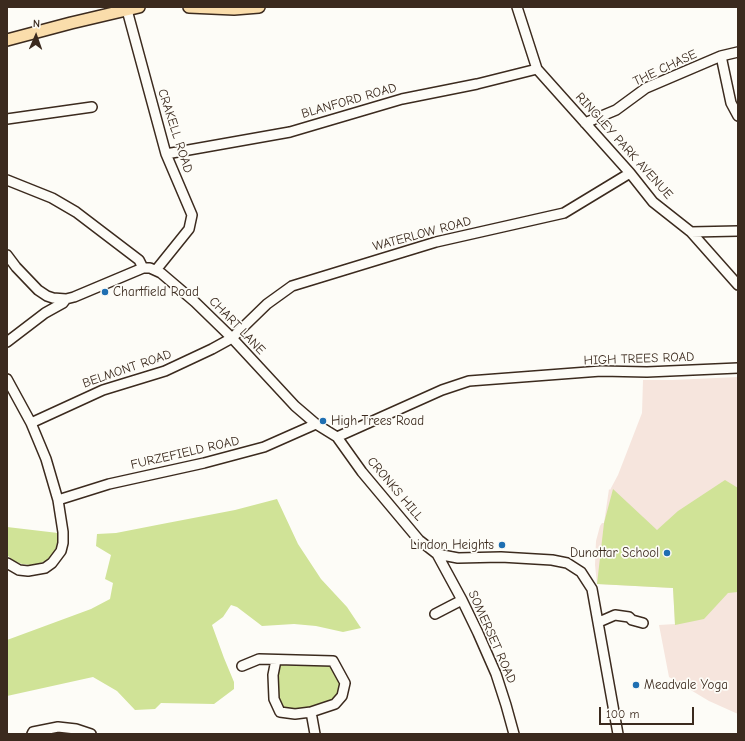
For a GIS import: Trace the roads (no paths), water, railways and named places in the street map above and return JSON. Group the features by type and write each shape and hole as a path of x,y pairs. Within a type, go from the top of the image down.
{"main road":[{"path":"7,40 139,7"},
{"path":"189,7 234,10 259,7"}],"street":[{"name":"RINGLEY PARK AVENUE","path":"517,7 537,69 630,173 653,202 691,232 738,285"},
{"name":"CRAKELL ROAD","path":"127,10 166,154 192,215 192,222 189,229 156,270"},
{"name":"THE CHASE","path":"585,123 616,110 646,88 721,56 738,52"},
{"path":"721,56 731,103 738,116"},
{"name":"BLANFORD ROAD","path":"166,154 290,132 402,99 477,84 537,69"},
{"path":"7,118 92,107"},
{"name":"WATERLOW ROAD","path":"232,338 267,304 292,286 436,242 564,213 630,173"},
{"path":"7,180 52,198 76,212 139,260 143,268 66,299 47,296 38,290 16,267 7,255"},
{"path":"691,232 738,231"},
{"name":"CHART LANE","path":"143,268 156,270 182,290 232,338 295,406 316,424 336,437"},
{"path":"45,313 47,296"},
{"path":"7,342 45,313 63,303 66,299"},
{"name":"BELMONT ROAD","path":"31,423 103,390 165,371 193,359 232,338"},
{"name":"HIGH TREES ROAD","path":"336,437 442,390 469,381 601,371 654,372 738,368"},
{"path":"7,379 31,423 46,459 58,500 63,532 63,543 57,557 45,568 28,571 19,570 7,563"},
{"name":"FURZEFIELD ROAD","path":"58,500 109,484 204,463 264,447 316,424"},
{"name":"CRONKS HILL","path":"336,437 362,472 420,540 436,554"},
{"path":"436,554 458,558 501,557 552,560 567,563 582,572 592,589 618,734"},
{"name":"SOMERSET ROAD","path":"436,554 462,600 496,674 514,734"},
{"path":"435,614 462,600"},
{"path":"599,622 615,615 629,617 632,620 643,623"},
{"path":"242,666 259,659 333,661 345,683 342,696 335,704 311,712 294,714 280,712 274,699 273,674 276,660"},
{"path":"311,712 315,734"},
{"path":"32,734 33,732 76,729 91,734"}],"place":[{"name":"Chartfield Road","path":"105,292"},
{"name":"High Trees Road","path":"323,421"},
{"name":"Lindon Heights","path":"502,545"},
{"name":"Dunottar School","path":"667,553"},
{"name":"Meadvale Yoga","path":"636,685"}]}
